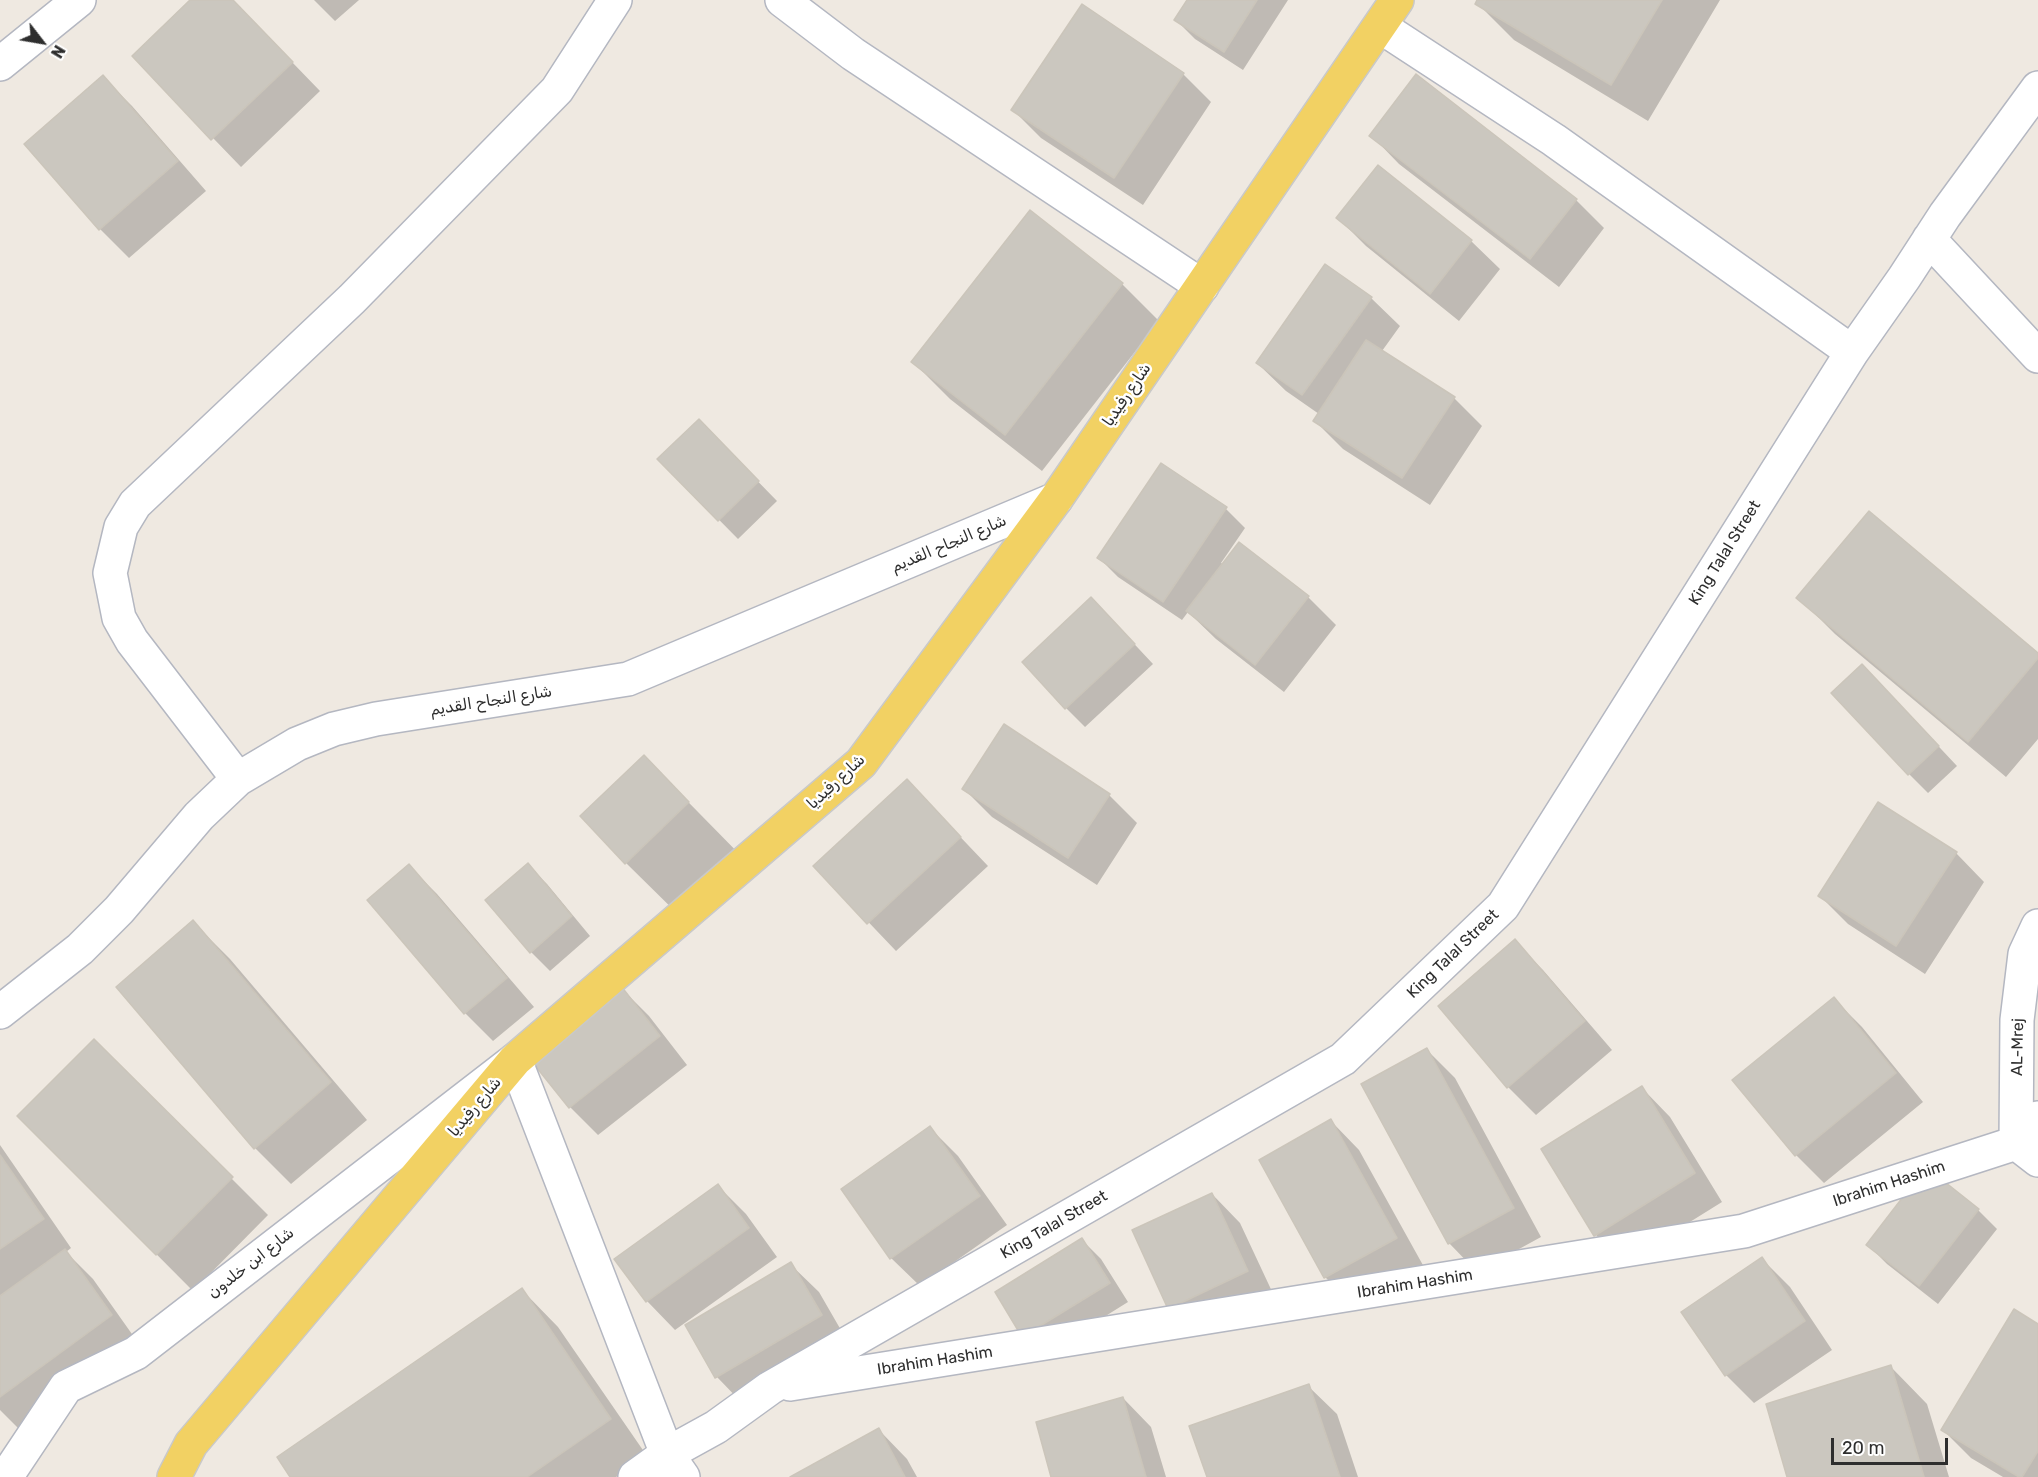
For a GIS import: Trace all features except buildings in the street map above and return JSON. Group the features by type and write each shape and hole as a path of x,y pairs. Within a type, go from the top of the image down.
{"main road":[{"name":"شارع رفيديا","path":"174,1477 191,1444 515,1060 861,763 1056,499 1389,13"}],"street":[{"path":"0,64 79,0"},
{"path":"238,779 132,641 119,618 110,573 121,527 135,504 352,299 557,90 615,0"},
{"path":"782,0 853,54 1202,286"},
{"path":"1389,13 1554,140 1852,352"},
{"name":"King Talal Street","path":"635,1477 675,1465 716,1427 770,1388 1342,1059 1495,914 1510,896 1852,352 2038,88"},
{"path":"1929,240 2038,356"},
{"name":"شارع النجاح القديم","path":"0,1012 80,949 119,910 199,816 238,779 297,744 334,729 387,718 628,679 1056,499"},
{"name":"AL-Mrej","path":"2027,1152 2017,1020 2025,954 2038,926"},
{"path":"515,1060 675,1465"},
{"name":"شارع ابن خلدون","path":"6,1477 66,1387 136,1353 515,1060"},
{"path":"2027,1152 2038,1118"},
{"name":"Ibrahim Hashim","path":"770,1388 1744,1231 2027,1152"}]}
